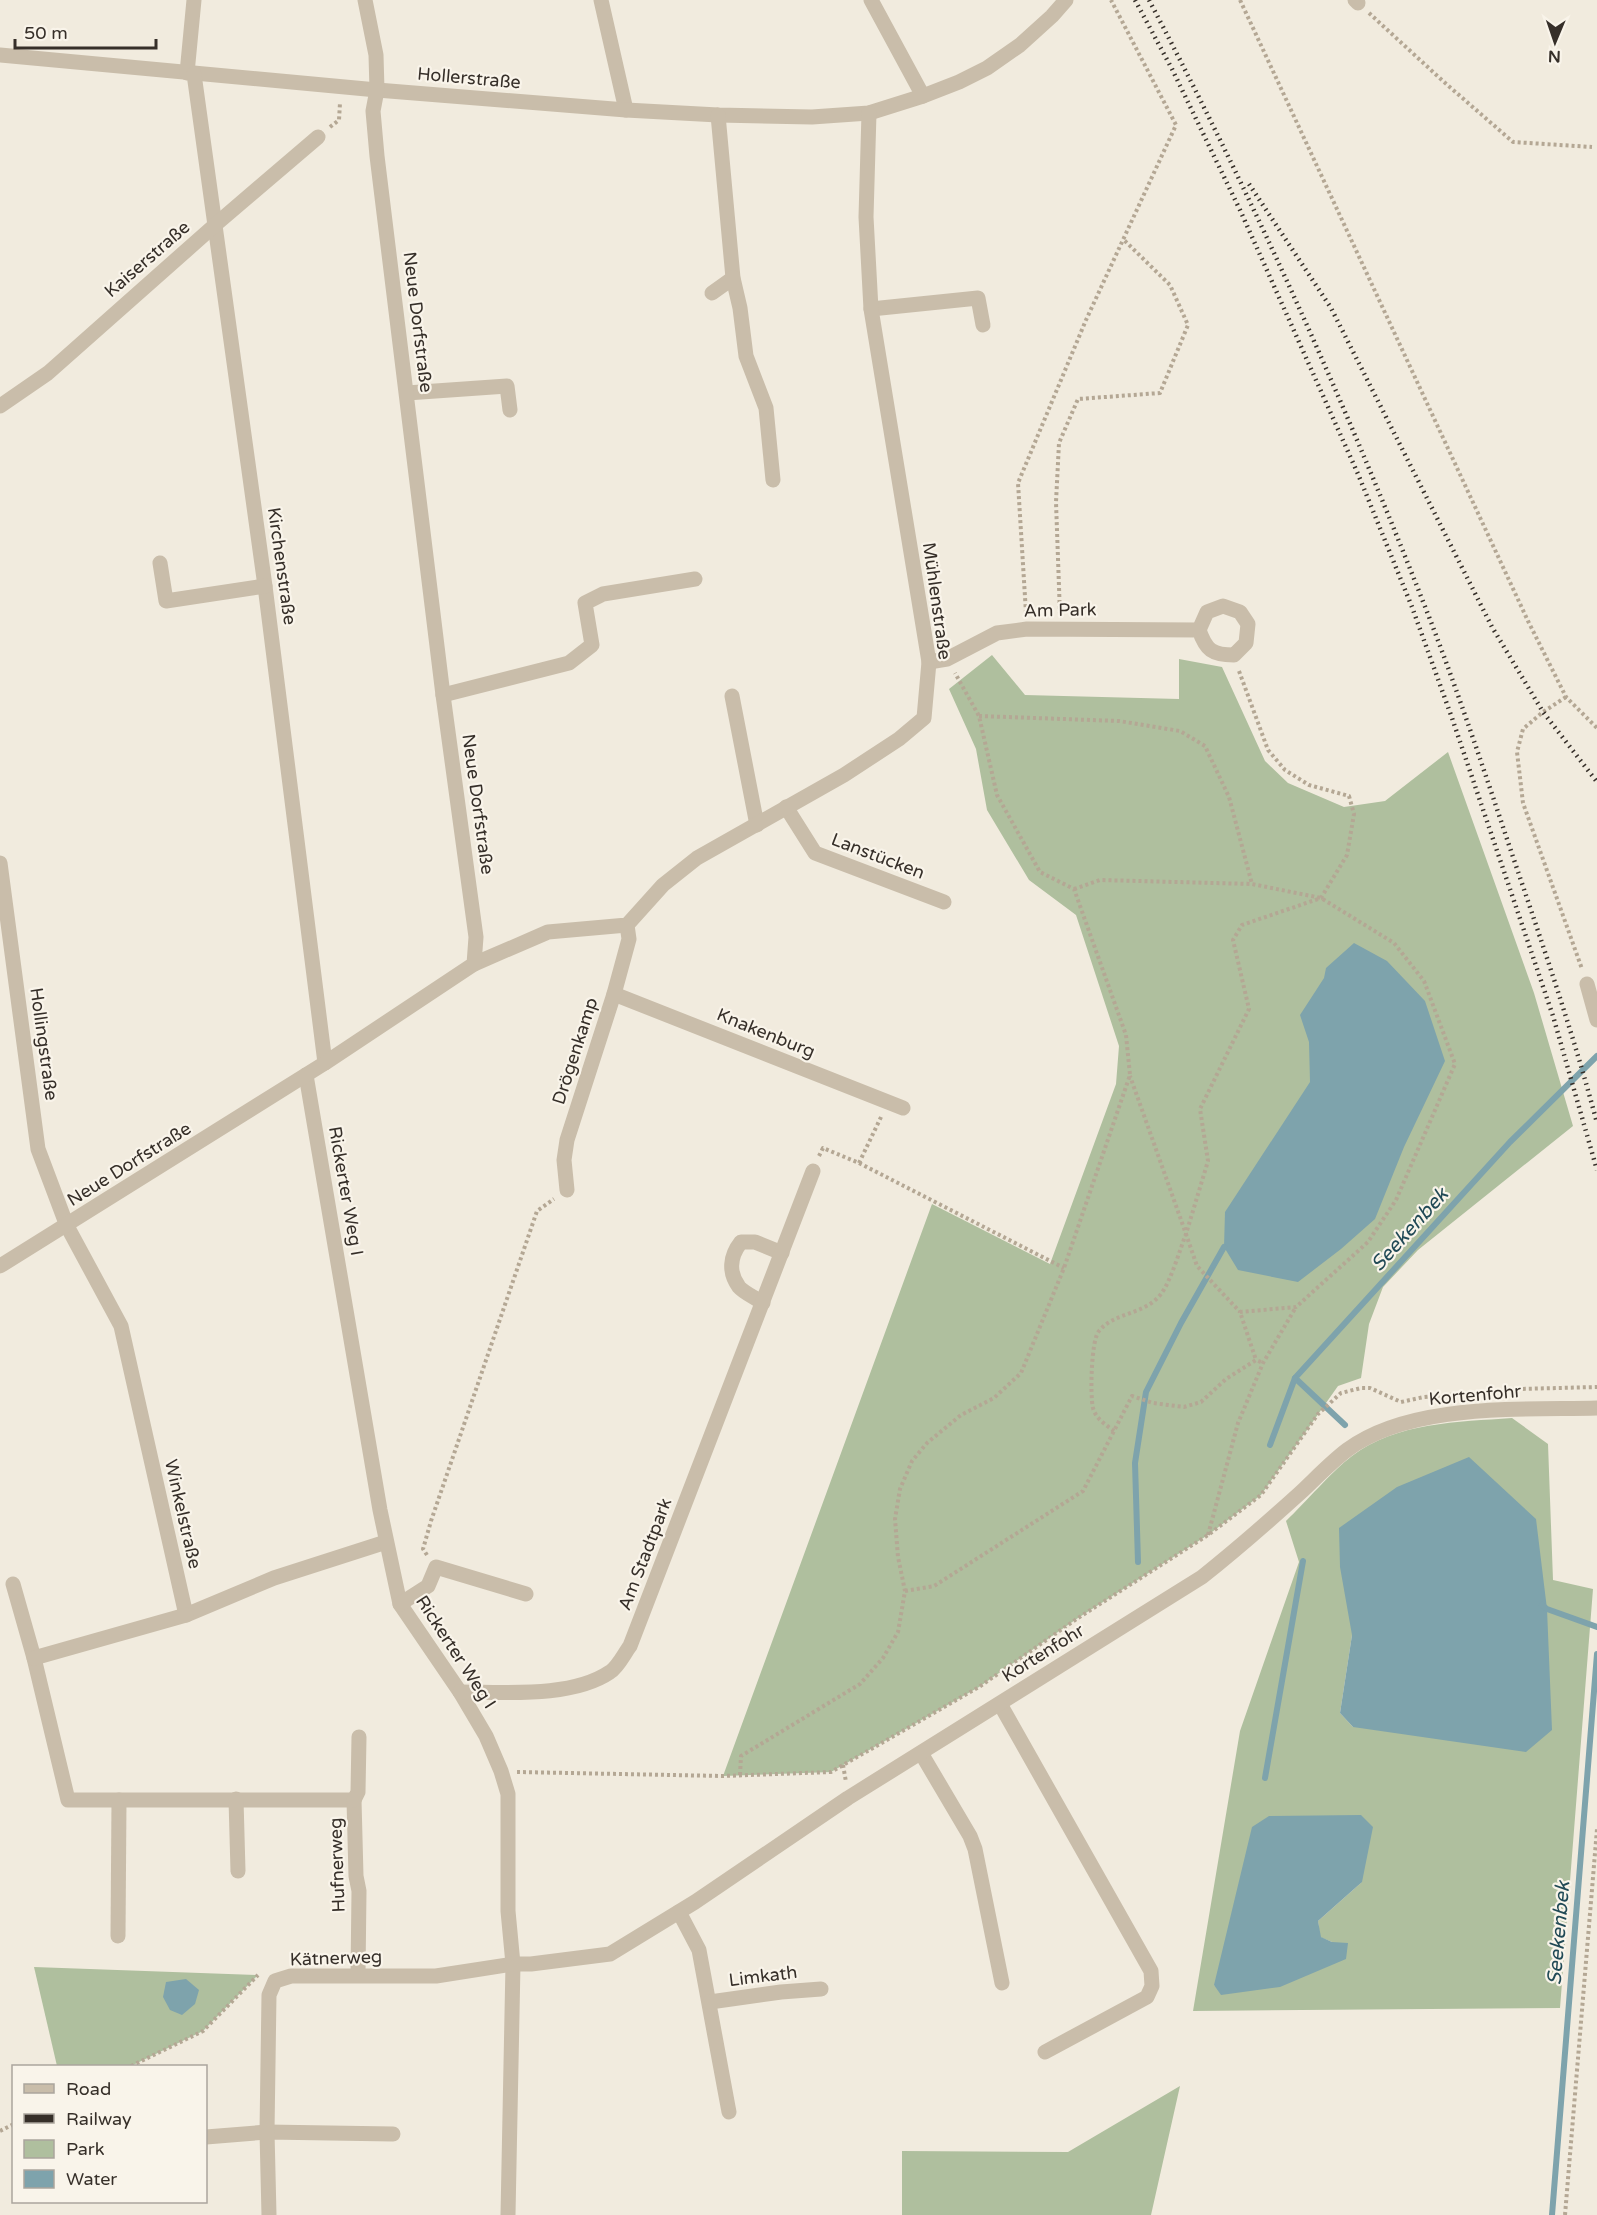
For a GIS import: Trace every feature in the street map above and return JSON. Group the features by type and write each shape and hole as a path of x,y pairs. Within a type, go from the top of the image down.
{"street":[{"name":"Kirchenstraße","path":"194,0 190,74 215,225 265,586 325,1063"},
{"name":"Neue Dorfstraße","path":"0,1266 306,1076 474,964 476,937 443,695 377,156 373,111 377,90 376,55 365,0"},
{"path":"601,0 626,110"},
{"path":"871,0 928,94"},
{"path":"1047,0 1052,16"},
{"name":"Hollerstraße","path":"0,55 190,74 626,110 812,117 869,113 928,94 987,68 1020,45 1066,0"},
{"name":"Mühlenstraße","path":"627,925 663,885 697,858 871,757 899,739 924,718 929,662 871,309 866,217 869,113"},
{"path":"718,115 733,278 740,308 746,356 766,408 773,480"},
{"name":"Kaiserstraße","path":"0,406 48,373 318,137"},
{"path":"712,293 733,278"},
{"path":"871,309 978,298 983,325"},
{"path":"407,393 507,386 510,410"},
{"path":"160,563 166,601 265,586"},
{"path":"443,695 569,663 592,645 585,603 603,594 695,579"},
{"path":"1223,606 1240,612 1248,624 1246,643 1234,655 1218,655 1204,645 1199,630 1207,612 1223,606"},
{"name":"Am Park","path":"929,662 947,659 997,633 1027,629 1199,630"},
{"path":"732,696 757,825"},
{"name":"Lanstücken","path":"786,807 815,853 944,903"},
{"name":"Hollingstraße","path":"0,863 38,1149 67,1226"},
{"path":"474,964 548,932 627,925"},
{"name":"Drögenkamp","path":"567,1190 564,1160 567,1140 614,994 629,939 627,925"},
{"path":"1587,984 1597,1020"},
{"name":"Knakenburg","path":"614,994 903,1108"},
{"name":"Rickerter Weg I","path":"306,1076 386,1542 400,1604 460,1692 486,1736 508,1794 508,1911 513,1964 508,2215"},
{"name":"Am Stadtpark","path":"460,1692 530,1693 591,1682 612,1671 630,1646 813,1171"},
{"name":"Winkelstraße","path":"67,1226 121,1326 186,1615"},
{"path":"763,1303 739,1287 730,1267 734,1252 741,1242 755,1242 782,1253"},
{"name":"Kortenfohr","path":"513,1964 531,1964 610,1954 679,1912 848,1798 1202,1577 1238,1549 1348,1450 1372,1436 1413,1421 1457,1414 1597,1408"},
{"path":"34,1658 186,1615 274,1578 386,1542"},
{"path":"400,1604 428,1586 436,1567 526,1594"},
{"name":"Hufnerweg","path":"13,1584 34,1658 68,1800 354,1800 356,1876 359,1891 358,1975"},
{"path":"1000,1704 1152,1971 1152,1986 1147,1997 1045,2052"},
{"path":"354,1800 358,1792 359,1737"},
{"path":"921,1753 975,1849 1002,1983"},
{"path":"236,1799 238,1871"},
{"path":"118,1936 119,1800"},
{"name":"Limkath","path":"679,1912 699,1950 729,2112"},
{"name":"Kätnerweg","path":"269,2215 267,2132 269,1995 274,1981 291,1976 436,1976 513,1964"},
{"name":"Limkath","path":"710,2002 821,1989"},
{"path":"207,2137 267,2132 393,2134"}],"path":[{"path":"1027,629 1018,483 1077,340 1176,124 1111,0"},
{"path":"1240,0 1528,621 1566,696 1597,728"},
{"path":"1356,2 1513,142 1592,147"},
{"path":"318,137 339,120 340,86"},
{"path":"1061,629 1056,502 1059,443 1078,399 1160,393 1188,325 1170,285 1124,240"},
{"path":"1114,1431 1099,1419 1093,1407 1092,1350 1098,1332 1107,1324 1150,1306 1163,1292 1185,1234 1208,1161 1200,1109 1249,1009 1233,940 1242,925 1321,898 1347,855 1354,814 1349,796 1310,784 1286,770 1268,750 1234,655"},
{"path":"947,659 979,716 997,795 1040,872 1074,889 1126,1035 1130,1075 1197,1266 1240,1312 1256,1360 1263,1363"},
{"path":"1566,696 1523,729 1517,752 1523,803 1587,984"},
{"path":"979,716 1119,721 1180,731 1205,746 1229,797 1252,884"},
{"path":"1074,889 1100,880 1252,884 1321,898 1394,943 1424,981 1455,1064 1396,1200 1368,1242 1296,1306 1263,1363 1238,1423 1208,1535"},
{"path":"740,1775 741,1756 860,1684 884,1658 898,1632 905,1591 898,1557 895,1519 900,1489 912,1461 927,1443 961,1415 994,1398 1021,1373 1064,1268 1130,1075"},
{"path":"859,1163 888,1102"},
{"path":"813,1171 823,1148 859,1163 1064,1268"},
{"path":"436,1567 423,1549 537,1211 567,1190"},
{"path":"1240,1312 1296,1306"},
{"path":"905,1591 934,1586 1083,1491 1132,1396 1154,1403 1184,1407 1201,1402 1226,1379 1256,1360"},
{"path":"501,1771 740,1775 831,1772 979,1687 1078,1618 1208,1535 1260,1495 1318,1414 1341,1393 1360,1388 1370,1389"},
{"path":"1565,2215 1597,1829"},
{"path":"135,2065 203,2031 262,1971"}],"green space":[{"path":"992,655 1025,695 1179,699 1179,659 1222,667 1265,761 1288,783 1344,807 1385,801 1448,752 1534,993 1573,1126 1418,1250 1383,1287 1369,1324 1361,1378 1338,1386 1261,1495 1208,1535 1078,1618 979,1687 831,1772 723,1776 932,1204 1050,1264 1116,1084 1119,1046 1076,915 1029,880 987,810 976,749 949,689"},
{"path":"1512,1418 1548,1444 1553,1580 1593,1589 1560,2008 1193,2011 1240,1731 1299,1562 1286,1521 1352,1456 1388,1436 1429,1426","holes":["1352,1635 1353,1727 1340,1713","1362,1882 1318,1921 1320,1937 1332,1942 1214,1986"]},
{"path":"34,1967 258,1975 203,2031 133,2065 57,2065"},
{"path":"1180,2086 1151,2215 902,2215 902,2151 1068,2152"}],"water":[{"path":"1354,943 1387,961 1425,1001 1445,1061 1404,1147 1375,1219 1298,1282 1238,1270 1224,1247 1225,1212 1310,1082 1309,1042 1300,1015 1324,978 1326,968"},
{"path":"1469,1457 1536,1519 1547,1609 1552,1730 1526,1752 1353,1727 1340,1713 1352,1635 1340,1567 1339,1528 1397,1487"},
{"path":"1361,1815 1373,1827 1362,1882 1318,1921 1321,1937 1332,1942 1348,1943 1346,1959 1280,1987 1221,1995 1214,1985 1252,1827 1269,1816"},
{"path":"186,1979 199,1990 195,2004 182,2015 170,2010 163,1997 166,1982"}],"waterway":[{"name":"Seekenbek","path":"1345,1425 1295,1378 1510,1142 1597,1056"},
{"path":"1138,1562 1135,1463 1146,1392 1181,1323 1224,1247"},
{"path":"1270,1445 1295,1378"},
{"path":"1265,1778 1303,1561"},
{"name":"Seekenbek","path":"1542,1605 1547,1609 1597,1627"},
{"name":"Seekenbek","path":"1552,2215 1597,1654"}],"railway":[{"path":"1135,0 1172,69 1240,210 1358,474 1412,607 1553,1016 1597,1170"},
{"path":"1149,0 1224,148 1295,298 1329,374 1424,604 1468,724 1544,949 1597,1123"},
{"path":"1249,184 1331,308 1492,627 1543,712 1597,782"}]}
